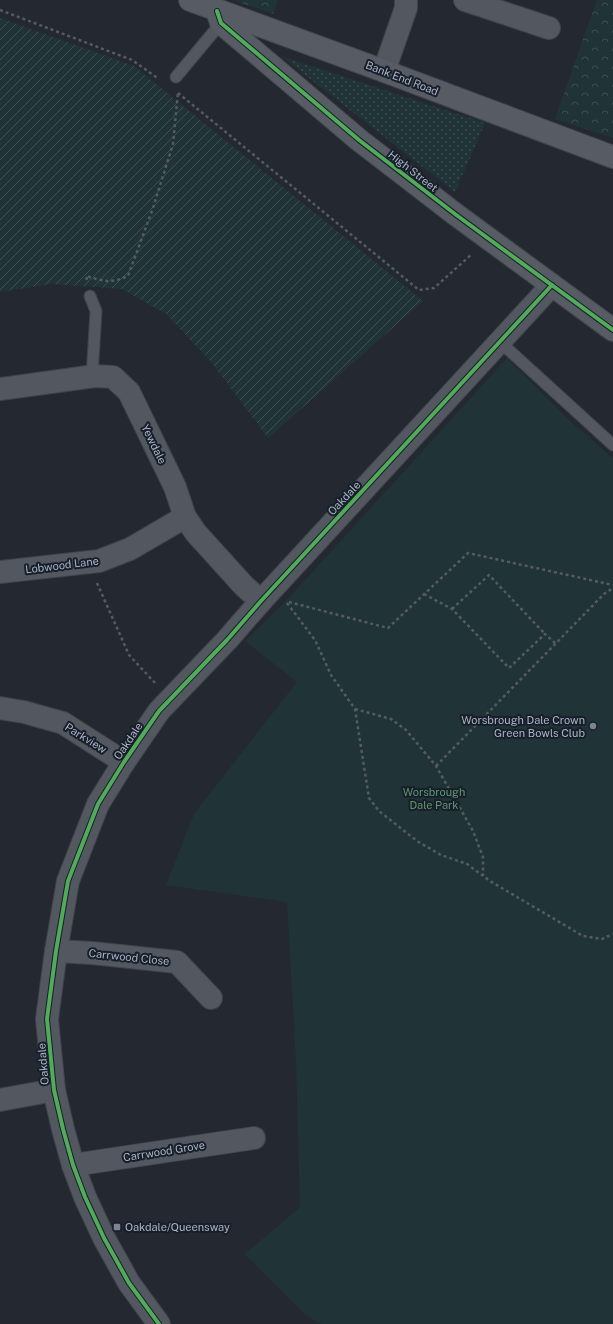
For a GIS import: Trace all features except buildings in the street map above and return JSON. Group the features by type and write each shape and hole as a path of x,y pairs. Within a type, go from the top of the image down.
{"street":[{"name":"Bank End Road","path":"190,0 219,17 384,71 613,157"},
{"path":"384,71 406,8 406,0"},
{"path":"464,0 549,28"},
{"name":"High Street","path":"219,17 359,140 488,239 613,330"},
{"name":"Oakdale","path":"160,1324 129,1283 104,1238 85,1197 73,1165 54,1090 47,1019 56,951 68,881 98,804 124,762 159,711 227,640 261,601 552,285"},
{"name":"Yewdale","path":"0,389 92,376 113,377 129,392 175,487 185,517 196,533 244,586 261,601"},
{"name":"Lobwood Lane","path":"0,572 99,561 130,549 185,517"},
{"name":"Parkview","path":"0,708 24,712 64,723 124,762"},
{"name":"Carrwood Close","path":"56,951 92,953 177,962 210,998"},
{"path":"0,1100 54,1090"},
{"name":"Carrwood Grove","path":"73,1165 254,1138"}],"lane":[{"path":"176,77 219,17"},
{"path":"90,296 96,311 92,376"},
{"path":"500,342 613,445"}],"path":[{"path":"0,10 132,60 165,83"},
{"path":"90,296 86,276 104,281 117,281 128,276 153,208 173,144 178,92 176,77"},
{"path":"178,92 419,290 434,288 488,239"},
{"path":"613,587 468,552 388,628 286,601 315,640 330,675 355,709 369,798 379,811 417,841 441,855 467,864 490,881 583,936 602,938 613,934"},
{"path":"88,562 129,656 170,699"},
{"path":"452,609 489,575 556,644"},
{"path":"436,766 604,594 613,587"},
{"path":"424,594 452,609 509,668 545,634"},
{"path":"355,709 391,719 401,726 436,766 473,831 483,857 483,876"}],"green space":[{"path":"233,0 278,0 273,14"},
{"path":"597,0 613,0 613,138 555,119"},
{"path":"0,18 134,66 423,301 268,438 212,363 166,314 122,289 51,284 0,292"},
{"path":"281,56 485,123 455,192"},
{"name":"Worsbrough Dale Park","path":"507,358 569,420 613,458 613,1324 321,1324 305,1315 245,1254 300,1207 296,1060 287,902 166,885 194,814 297,682 245,641 286,601"}],"cycle path":[{"path":"217,11 221,23 359,140 455,214 613,330"},
{"path":"159,1324 129,1283 104,1238 85,1197 73,1165 54,1090 47,1019 56,951 68,881 98,804 124,762 159,711 227,640 261,601 552,285"}],"place":[{"name":"Worsbrough Dale Crown Green Bowls Club","path":"593,726"},
{"name":"Oakdale/Queensway","path":"117,1227"}]}
